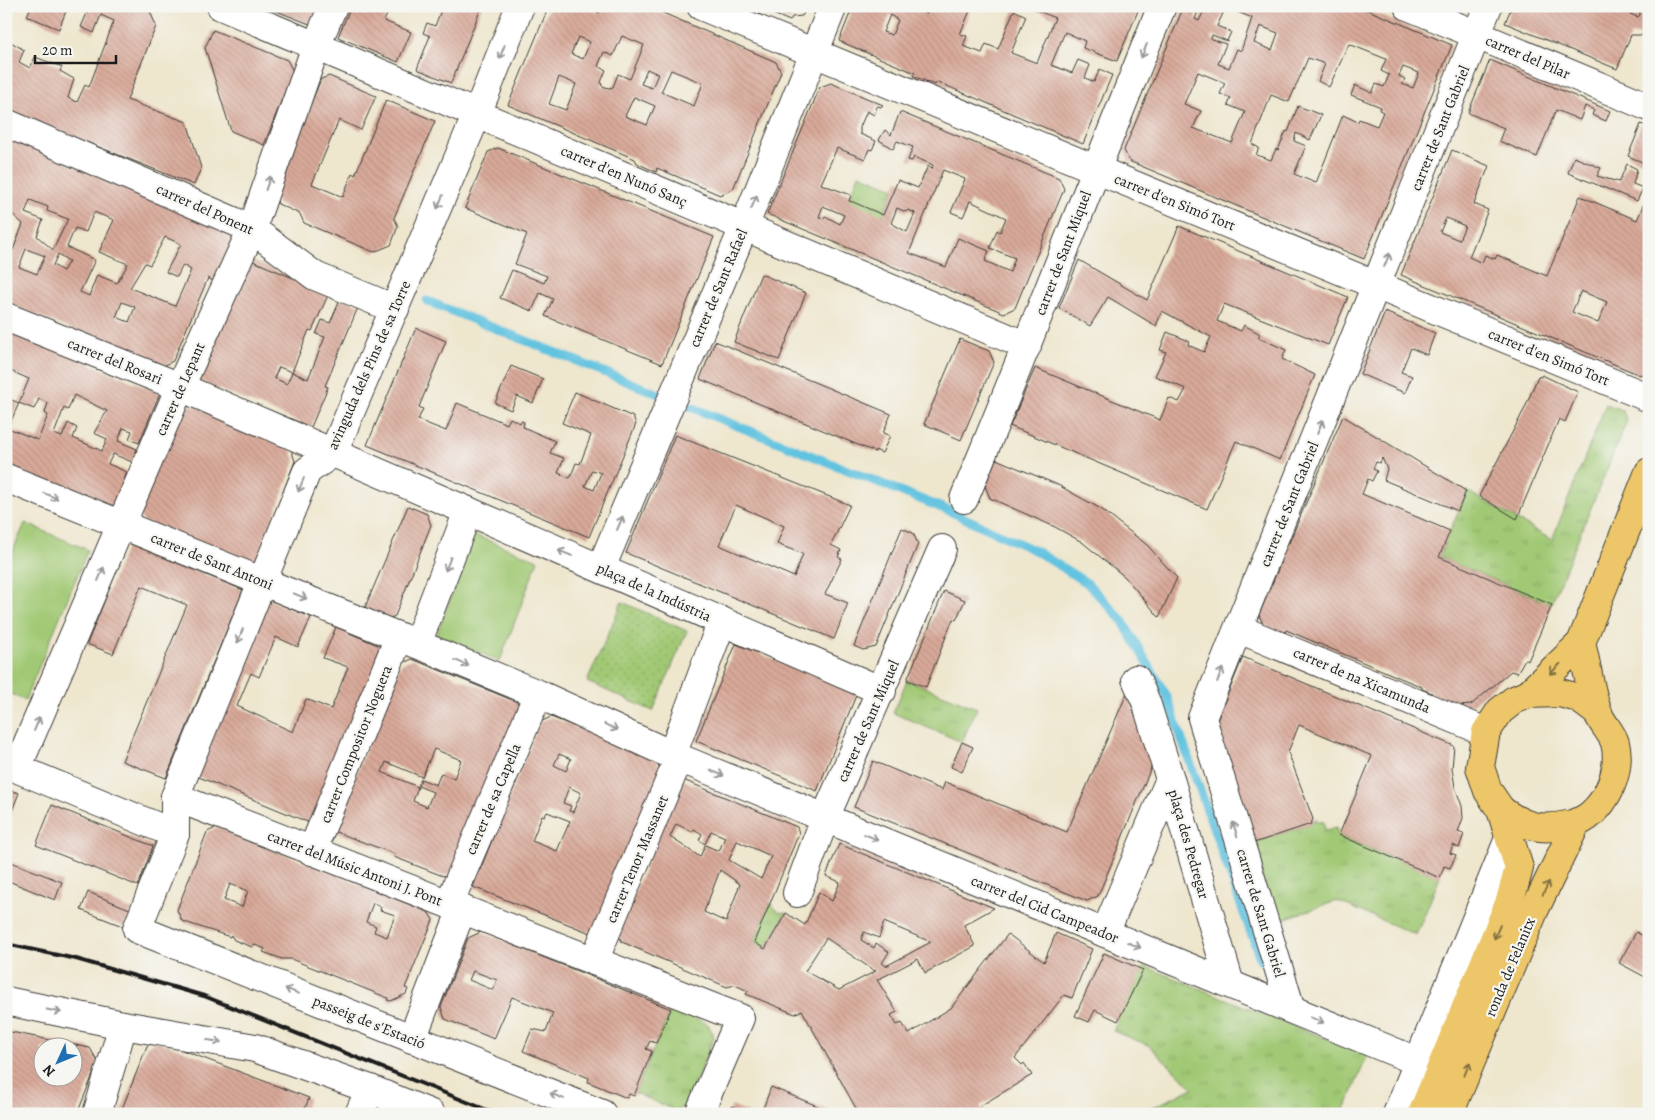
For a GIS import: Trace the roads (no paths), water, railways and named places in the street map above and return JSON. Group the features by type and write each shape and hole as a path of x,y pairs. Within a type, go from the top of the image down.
{"main road":[{"path":"1528,694 1581,643 1649,472"},
{"path":"1581,643 1598,713 1615,744 1615,774 1607,796 1596,809 1578,822 1552,828 1529,826 1515,820 1501,810 1488,791 1480,767 1486,732 1500,711 1514,700 1528,694 1560,692 1578,698 1598,713"},
{"name":"ronda de Felanitx","path":"1422,1114 1510,901 1519,868 1501,810"},
{"name":"ronda de Felanitx","path":"1449,1114 1534,911 1578,822"}],"street":[{"name":"carrer d'en Nunó Sanç","path":"221,6 1027,346"},
{"name":"carrer de Lepant","path":"12,766 122,525 180,387 252,229 316,46 333,6"},
{"name":"avinguda dels Pins de sa Torre","path":"175,797 307,471 333,453 477,114 520,6"},
{"name":"carrer d'en Simó Tort","path":"701,6 1649,398"},
{"name":"carrer de Sant Rafael","path":"601,568 744,227 833,6"},
{"name":"carrer de Sant Miquel","path":"964,499 1162,6"},
{"name":"carrer del Pilar","path":"1408,6 1649,107"},
{"name":"carrer de Sant Gabriel","path":"1291,1009 1202,718 1488,6"},
{"name":"carrer del Ponent","path":"6,124 252,229 315,276 395,309"},
{"name":"carrer del Rosari","path":"6,317 180,387 468,511"},
{"name":"carrer de Sant Antoni","path":"6,478 408,641"},
{"name":"plaça de la Indústria","path":"468,511 722,621 676,756"},
{"path":"468,511 408,641 538,694 676,756"},
{"name":"carrer de Sant Miquel","path":"797,893 825,818 882,691 942,549"},
{"path":"722,621 882,691"},
{"name":"carrer de na Xicamunda","path":"1239,629 1486,732"},
{"name":"carrer Compositor Noguera","path":"312,851 408,641"},
{"path":"1136,679 1146,702 1170,779"},
{"name":"carrer de sa Capella","path":"412,1039 456,907 538,694"},
{"name":"carrer del Cid Campeador","path":"676,756 1419,1062"},
{"name":"carrer Tenor Massanet","path":"594,961 676,756"},
{"path":"12,766 175,834 175,797"},
{"name":"plaça des Pedregar","path":"1105,933 1170,779"},
{"name":"plaça des Pedregar","path":"1170,779 1230,984"},
{"name":"carrer del Músic Antoni J. Pont","path":"175,797 740,1018 699,1114"},
{"name":"passeig de s'Estació","path":"175,834 137,929 602,1114"},
{"path":"1397,1114 1510,836"},
{"path":"6,1001 123,1025 256,1048 370,1089 431,1114"},
{"path":"97,1114 123,1025"},
{"path":"359,1114 370,1089"}],"waterway":[{"path":"427,301 947,510 1036,551 1087,583 1122,620 1166,695 1261,961"}],"railway":[{"path":"6,944 76,959 204,996 497,1114"}]}
